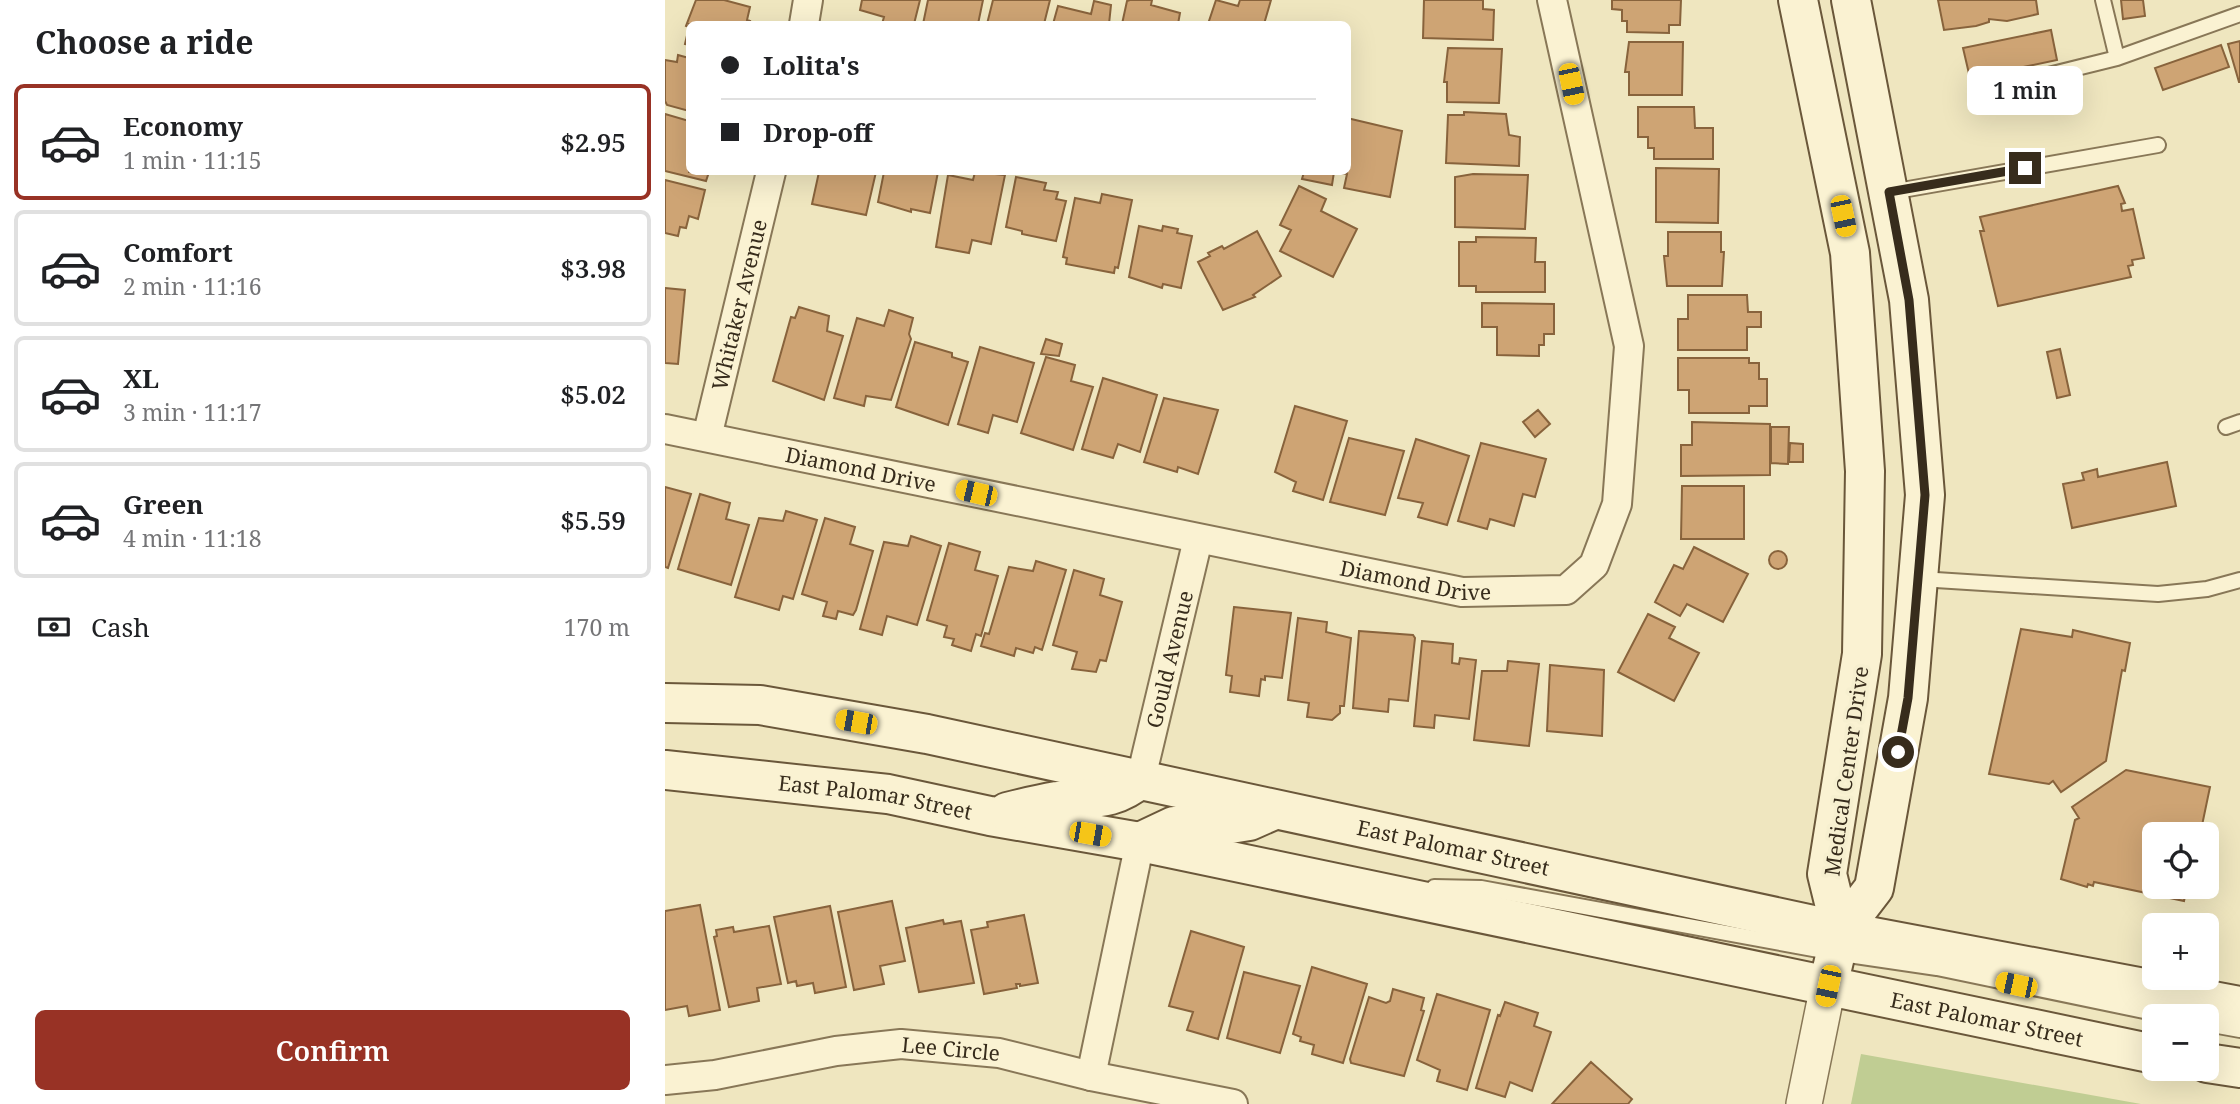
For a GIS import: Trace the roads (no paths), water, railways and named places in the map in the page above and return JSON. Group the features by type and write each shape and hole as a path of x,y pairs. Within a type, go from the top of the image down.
{"main road":[{"name":"Medical Center Drive","path":"1798,0 1850,253 1865,471 1862,654 1827,874 1835,957"},
{"name":"Medical Center Drive","path":"1835,957 1874,888 1908,698 1925,495 1909,300 1851,0"},
{"path":"1843,216 1891,199"},
{"name":"East Palomar Street","path":"665,703 760,705 1141,778 1275,809 1835,957 2142,1050"},
{"name":"East Palomar Street","path":"665,770 888,794 990,816 1140,842 1347,886 1835,957 2240,1006"},
{"path":"990,816 1052,802 1107,797 1125,791 1141,778"},
{"path":"1140,842 1174,826 1224,825 1249,821 1275,809"},
{"path":"2219,1065 2240,1068"}],"street":[{"path":"804,21 808,0"},
{"name":"Diamond Drive","path":"665,429 1462,592 1566,590 1594,565 1617,504 1629,346 1552,0"},
{"name":"Whitaker Avenue","path":"707,437 770,175"},
{"name":"Gould Avenue","path":"1141,778 1198,539"},
{"path":"1091,1076 1140,842"},
{"path":"1804,1104 1835,957"},
{"name":"Lee Circle","path":"665,1080 715,1075 836,1051 901,1044 999,1053 1091,1076 1234,1104"}],"lane":[{"path":"2103,0 2117,58"},
{"path":"1980,92 2117,58 2240,14"},
{"path":"1891,199 2158,145"},
{"path":"1919,579 2158,594 2207,589 2240,580"},
{"path":"1835,957 1937,968 2142,1011"},
{"path":"1835,957 1937,968"},
{"path":"2219,1026 2240,1030"}]}
